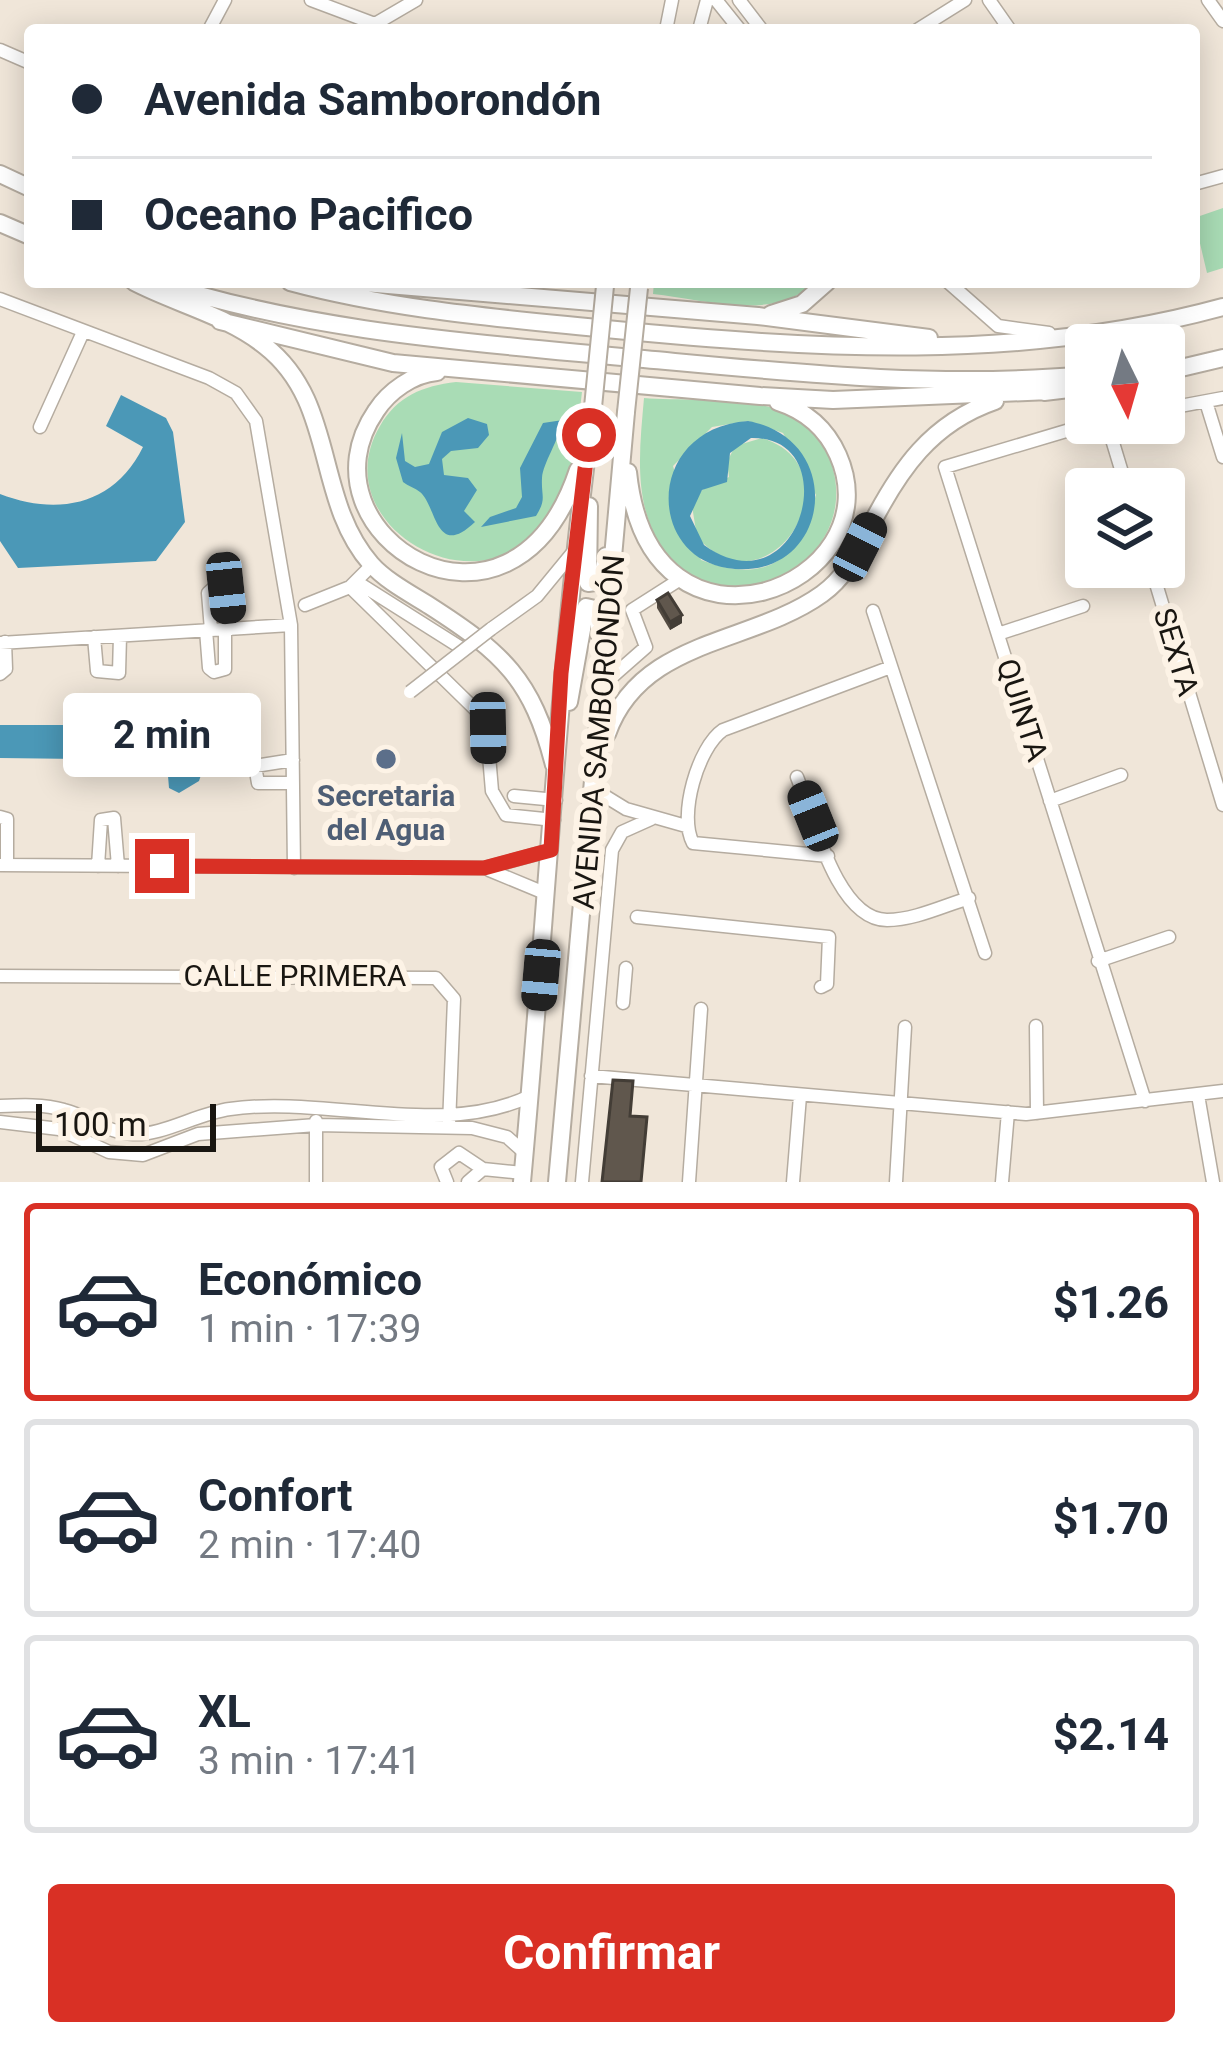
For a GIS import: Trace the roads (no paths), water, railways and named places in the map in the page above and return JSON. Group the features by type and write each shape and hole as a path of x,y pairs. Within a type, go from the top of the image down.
{"highway":[{"path":"147,288 266,346 296,376 317,417 336,504 372,566 515,669 543,724 557,790"},
{"path":"178,288 261,310 440,340 861,378 1065,375"},
{"path":"317,288 409,308 782,346 929,349 1065,337"},
{"path":"427,288 758,316 904,337 1020,343"},
{"path":"464,288 477,292"},
{"name":"AVENIDA SAMBORONDÓN","path":"523,1178 561,749 568,610 605,288"},
{"name":"AVENIDA SAMBORONDÓN","path":"556,1182 639,288"},
{"path":"758,316 802,304 820,288"},
{"path":"1136,324 1223,307"},
{"path":"220,321 362,358 760,396 914,399 1065,389"},
{"path":"1185,365 1223,357"},
{"path":"477,370 414,378 389,395 364,435 359,465 370,517 403,554 433,568 463,572 495,568 521,557 558,520 589,435"},
{"path":"595,783 615,714 648,674 825,592 849,566 894,480 931,437 970,410 1050,391"},
{"path":"624,439 639,529 680,580 722,595 779,588 811,568 839,525 845,481 829,438 796,408 760,396"},
{"path":"586,464 590,516 585,573 593,585 603,577 619,491"},
{"path":"561,749 581,613 590,606 601,614 596,678 600,730"}],"street":[{"path":"311,0 375,24 416,0"},
{"path":"712,0 735,24"},
{"path":"739,0 757,24"},
{"path":"927,24 965,0"},
{"path":"1208,0 1223,21"},
{"path":"704,24 727,14"},
{"path":"954,288 980,314 1006,329 1065,333"},
{"path":"0,299 236,393 256,422 291,626 294,868"},
{"path":"40,428 83,332"},
{"path":"1185,406 1223,398"},
{"path":"1206,402 1223,457"},
{"name":"QUINTA","path":"1065,431 945,467 1144,1101"},
{"path":"410,692 537,596 574,551"},
{"path":"305,605 354,585 372,566"},
{"path":"632,610 680,580"},
{"path":"354,585 463,649"},
{"path":"354,585 486,720 492,791 506,815 554,820"},
{"name":"SEXTA","path":"1156,588 1223,805"},
{"path":"537,596 553,592 568,610"},
{"path":"605,683 646,647 632,610 613,598"},
{"path":"998,634 1083,606"},
{"path":"873,610 985,953"},
{"path":"0,674 6,670 3,642 291,626"},
{"path":"94,637 97,671 118,673 120,636"},
{"path":"828,856 693,843 686,826 702,748 712,737 891,667"},
{"path":"292,760 255,766 258,783 293,783"},
{"path":"1050,801 1121,776"},
{"path":"797,777 847,900 874,919 902,919 969,898"},
{"path":"595,783 651,819 686,826"},
{"path":"514,796 557,790"},
{"path":"0,817 7,819 4,865 484,868 551,850"},
{"path":"98,866 100,820 114,818 118,866"},
{"path":"582,1182 612,850 622,832 651,819"},
{"path":"484,868 548,894"},
{"path":"637,916 831,938 827,984 821,987"},
{"path":"1098,961 1169,938"},
{"path":"622,1003 626,968"},
{"name":"CALLE PRIMERA","path":"0,976 436,978 454,999 449,1119"},
{"path":"689,1182 701,1010"},
{"path":"1036,1026 1037,1113"},
{"path":"896,1182 905,1027"},
{"path":"591,1076 1037,1113 1223,1091"},
{"path":"1198,1095 1214,1182"},
{"path":"0,1123 44,1127 109,1152 143,1154 220,1130 449,1119 500,1110 530,1096"},
{"path":"793,1182 800,1096"},
{"path":"0,1106 47,1107 114,1133 141,1135 218,1111 316,1108 449,1119 495,1132 525,1153"},
{"path":"44,1127 47,1107"},
{"path":"316,1108 316,1182"},
{"path":"218,1111 220,1130"},
{"path":"1002,1182 1007,1112"},
{"path":"447,1182 441,1167 459,1153 483,1169 523,1178"},
{"path":"469,1182 483,1169"}],"water":[{"path":"121,395 166,418 173,432 185,522 156,561 18,568 0,541 0,494 21,501 63,504 100,494 116,482 143,447 106,426"},
{"path":"468,418 487,424 489,435 478,448 451,451 442,459 444,475 468,478 477,490 464,511 475,522 452,535 439,526 420,492 403,482 396,458 402,433 405,461 415,467 429,464 442,432"},
{"path":"563,420 543,472 536,516 481,527 490,517 516,508 522,497 520,468 543,423"},
{"path":"748,421 781,433 802,454 813,480 814,508 806,534 788,554 762,567 727,568 700,558 681,541 671,518 669,492 675,467 691,445 715,429","holes":["751,438 781,445 798,464 804,489 800,517 787,541 765,557 738,560 704,545 690,516 702,490 727,482 730,453"]},
{"path":"0,725 202,725 205,763 199,781 179,793 169,788 167,764 161,760 0,758"}],"place":[{"name":"Secretaria del Agua","path":"386,759"}]}
